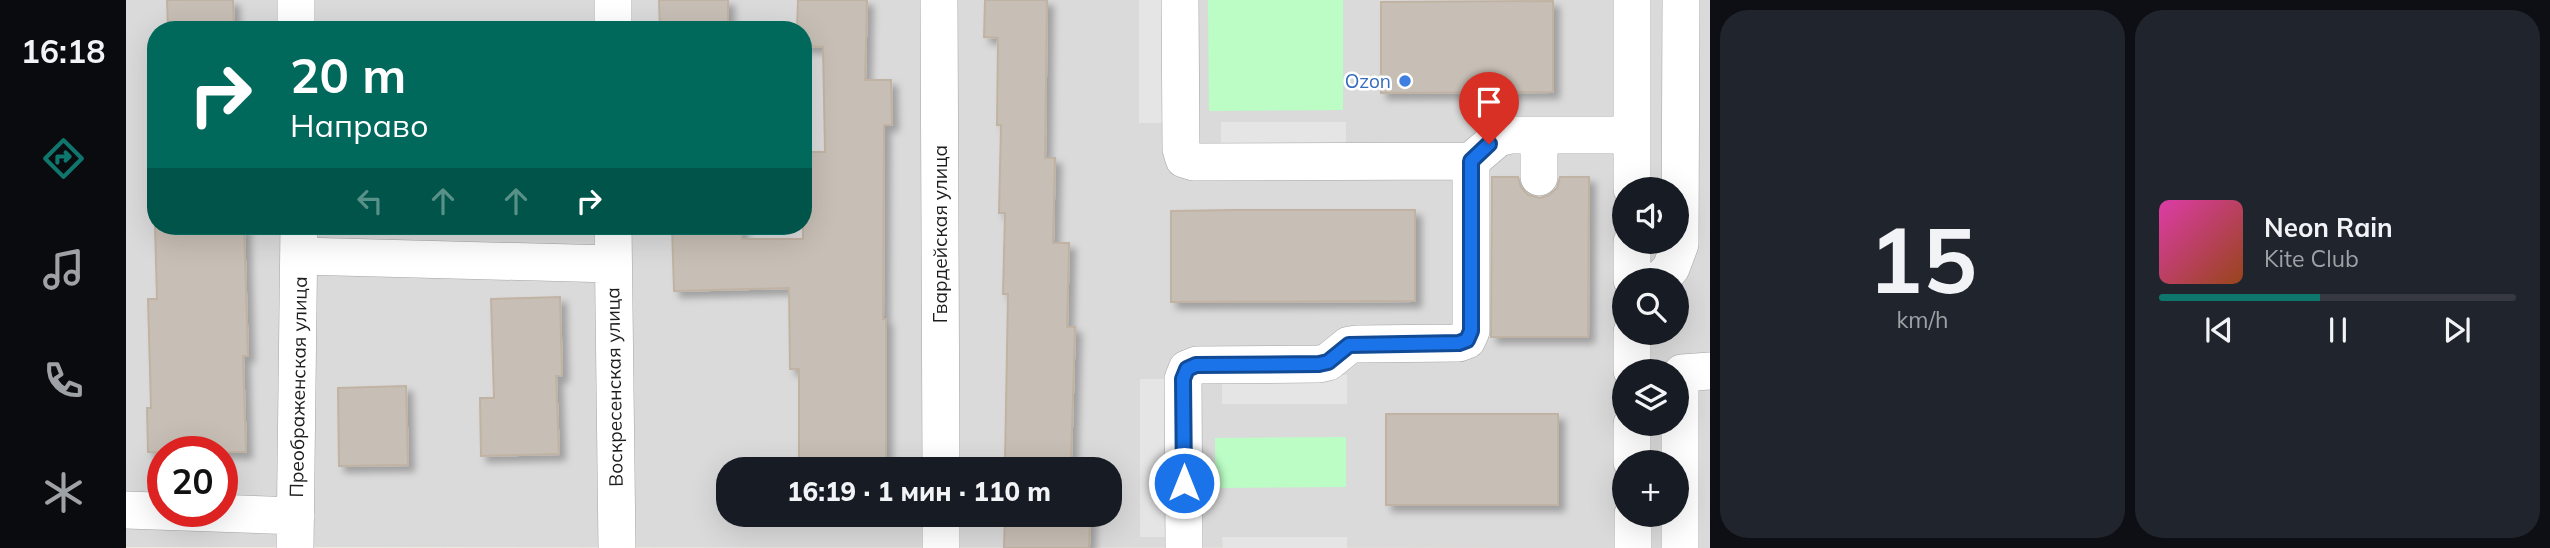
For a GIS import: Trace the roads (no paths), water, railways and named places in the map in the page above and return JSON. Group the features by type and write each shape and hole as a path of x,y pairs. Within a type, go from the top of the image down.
{"street":[{"path":"296,0 296,21"},
{"path":"613,0 613,21"},
{"name":"Гвардейская улица","path":"939,0 941,457"},
{"path":"1180,0 1181,149 1184,159 1194,162 1471,161 1498,138 1632,135"},
{"path":"1632,0 1632,177"},
{"path":"1671,268 1680,244 1695,150 1681,0"},
{"path":"1539,135 1539,177"},
{"path":"1184,548 1183,379 1187,369 1196,365 1319,364 1328,362 1349,345 1459,343 1467,340 1471,331 1471,161"},
{"name":"Воскресенская улица","path":"612,235 617,548"},
{"path":"300,241 612,264"},
{"name":"Преображенская улица","path":"296,532 300,241"},
{"path":"1679,548 1680,381 1682,373 1710,371"},
{"path":"126,510 296,532"},
{"path":"941,527 941,548"},
{"path":"1633,527 1633,548"}],"place":[{"name":"Ozon","path":"1405,81"}]}
